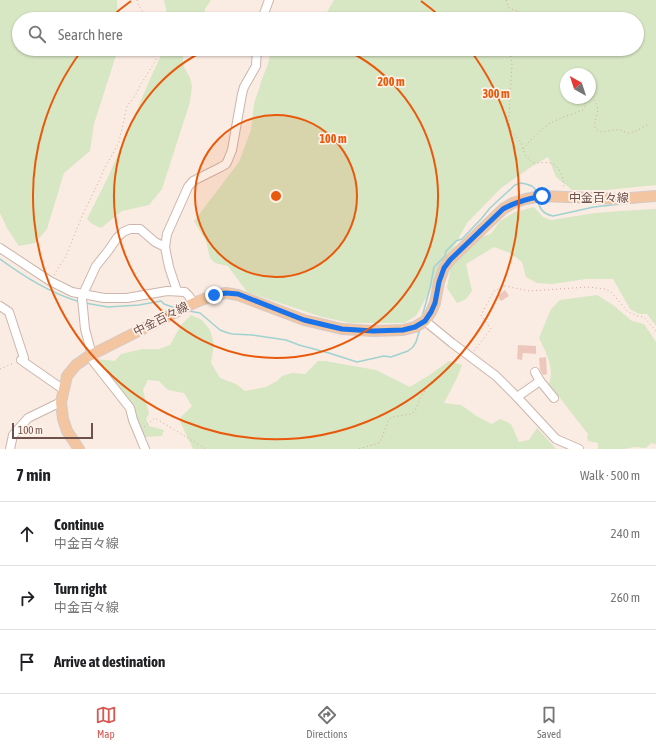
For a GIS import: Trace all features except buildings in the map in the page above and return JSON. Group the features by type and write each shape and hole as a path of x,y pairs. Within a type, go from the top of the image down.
{"main road":[{"name":"中金百々線","path":"79,449 67,431 63,418 61,402 67,376 76,365 91,355 191,304 214,295 226,293 238,294 304,320 342,329 373,331 403,330 415,327 425,321 435,303 439,282 444,268 450,260 503,209 513,203 537,197 616,200 656,196"}],"street":[{"path":"265,12 269,0"},
{"path":"177,291 164,247 168,234 188,187 193,181 226,164 228,160 232,150 244,87 256,66 257,56"},
{"path":"145,449 130,408 91,355 86,329 83,300 96,266 123,232 130,229 140,229 155,242 164,247"},
{"path":"0,248 50,281 72,292 83,300 127,298 167,291 177,291 185,292 188,295 191,304"},
{"path":"0,306 9,312 24,358 21,360 64,390"},
{"path":"425,321 496,376 556,439 579,449"},
{"path":"535,372 540,381 554,398"},
{"path":"517,397 540,381"},
{"path":"10,449 13,435 28,418 61,402"}],"path":[{"path":"136,0 143,12"},
{"path":"506,0 509,8 520,12"},
{"path":"50,281 66,256 82,216 105,167 119,142 127,106 135,96 157,56"},
{"path":"510,56 512,65 509,123 511,131 521,142 525,155 534,163 551,163 559,169 564,184 561,198"},
{"path":"596,102 598,111 594,127 603,132 619,130 629,133 650,124"},
{"path":"523,150 546,126 583,110 585,108 585,104"},
{"path":"359,449 379,443 382,440 388,421 392,417 405,416 415,411 421,397 430,383 462,356 467,355 490,329 481,315 494,290 505,286 529,291 588,287 605,289 611,292 628,312 644,317 656,331"},
{"path":"0,369 21,360"},
{"path":"138,432 155,418 206,449"}],"green space":[{"path":"0,0 117,0 117,6 120,12 12,12 12,56 116,56 94,124 90,151 64,173 47,229 35,243 19,246 7,228 0,213"},
{"path":"164,0 211,0 205,12 167,12"},
{"path":"334,0 656,0 656,185 606,190 572,190 556,177 548,157 501,188 467,223 416,316 404,323 351,323 322,317 247,292 228,266 215,263 210,258 206,241 194,221 239,162 251,130 254,104 270,56 644,56 644,12 327,12"},
{"path":"161,56 183,56 183,65 190,78 192,86 190,102 162,189 149,205 122,211 101,228 92,224 87,219 110,173"},
{"path":"534,207 543,217 551,220 595,213 656,209 656,326 647,314 639,314 630,309 613,279 586,279 552,284 537,283 526,277 522,262 510,253 494,247 466,264 472,291 466,299 457,303 447,288 450,271 454,260 481,237 491,234 500,221 515,212"},
{"path":"597,295 613,305 632,321 644,324 656,342 656,444 651,443 646,448 634,447 624,449 598,449 598,443 588,441 588,434 549,384 551,378 550,367 547,355 539,338 551,309 560,300"},
{"path":"191,315 202,320 210,330 214,344 211,363 220,378 236,384 245,391 266,387 277,381 282,376 292,373 305,374 318,361 376,370 410,387 449,361 462,365 444,403 461,405 478,417 492,424 500,419 511,424 519,442 529,440 537,428 556,449 193,449 179,419 192,406 184,393 168,390 159,381 148,380 143,390 149,414 146,419 149,426 164,430 162,436 144,437 136,420 135,408 101,368 96,359 115,361 121,354 143,349 159,349 170,345 181,325"}],"waterway":[{"path":"422,317 434,267 445,256 446,251 456,241 462,239 490,208 515,185 521,183 532,186 536,193"},
{"path":"538,201 543,211 553,216 594,207 648,201"},
{"path":"0,259 38,284 58,294 80,302"},
{"path":"85,303 108,307 139,305 161,301 164,304 175,308"},
{"path":"189,311 200,313 220,330 228,333 286,340 357,362 384,356 391,357 408,351 416,342 420,329"}],"route":[{"path":"214,295 226,293 238,294 304,320 342,329 373,331 403,330 415,327 425,321 431,312 435,303 439,282 444,268 450,260 503,209 513,203 542,196"}]}
